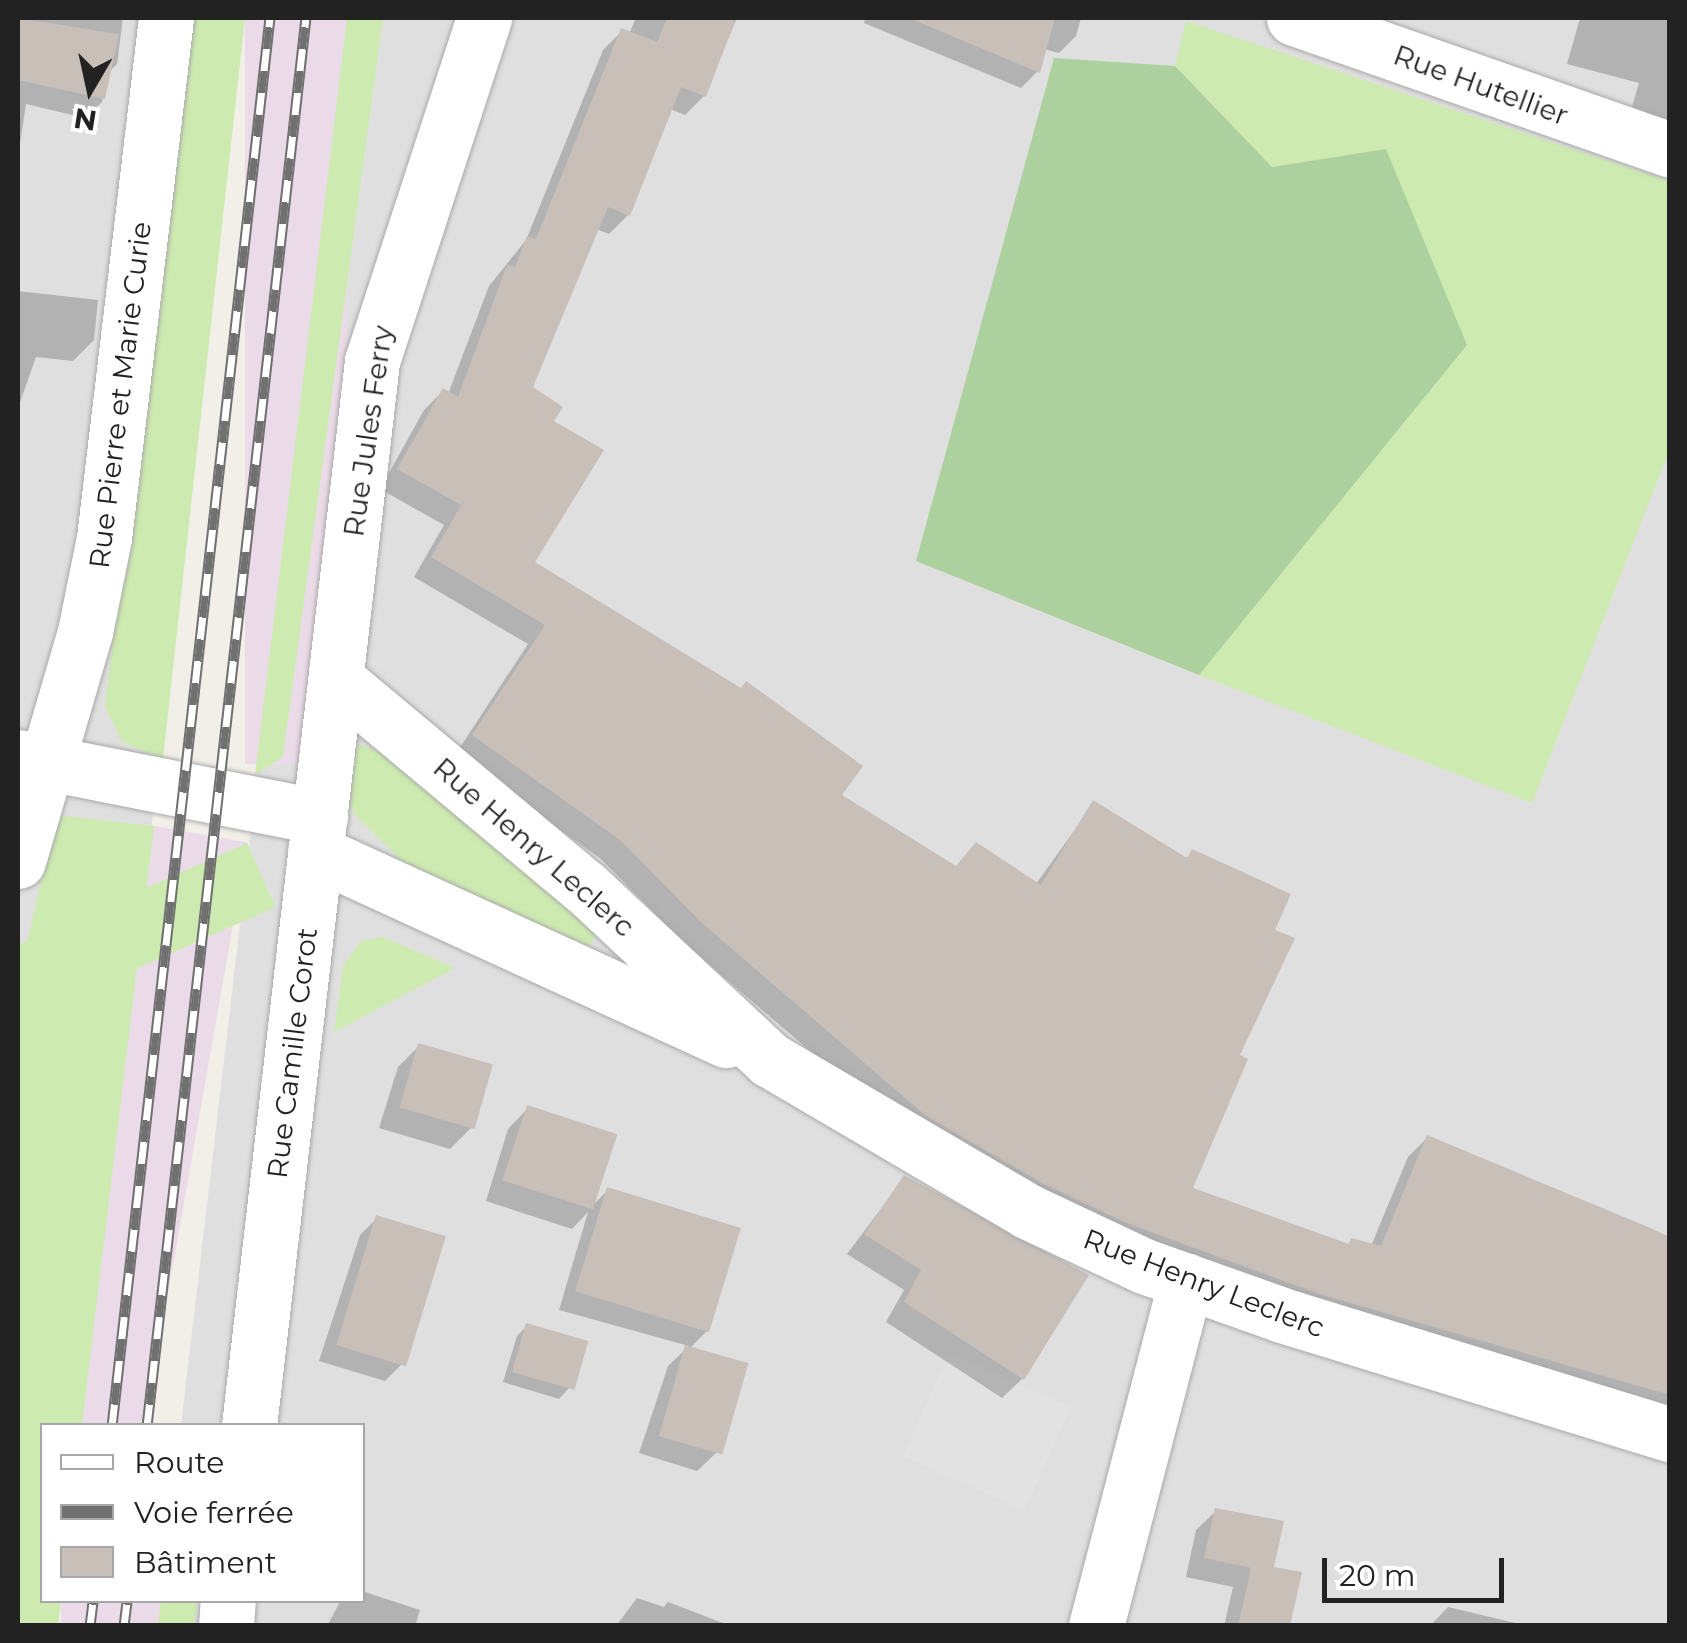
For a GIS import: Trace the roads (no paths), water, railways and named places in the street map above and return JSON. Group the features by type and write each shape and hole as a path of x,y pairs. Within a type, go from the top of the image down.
{"street":[{"name":"Rue Pierre et Marie Curie","path":"18,860 30,761 85,632 104,538 166,18"},
{"name":"Rue Jules Ferry","path":"336,680 376,346 484,18"},
{"name":"Rue Hutellier","path":"1294,18 1670,150"},
{"name":"Rue Henry Leclerc","path":"336,680 584,887 770,1060"},
{"name":"Rue Camille Corot","path":"249,1423 336,680"},
{"name":"Rue Henry Leclerc","path":"30,761 318,834 770,1060 1027,1211 1186,1281 1670,1434"},
{"path":"1096,1626 1186,1281"}],"railway":[{"path":"112,1423 270,18"},
{"path":"147,1423 306,18"},
{"path":"90,1626 93,1603"},
{"path":"124,1626 127,1603"}]}
